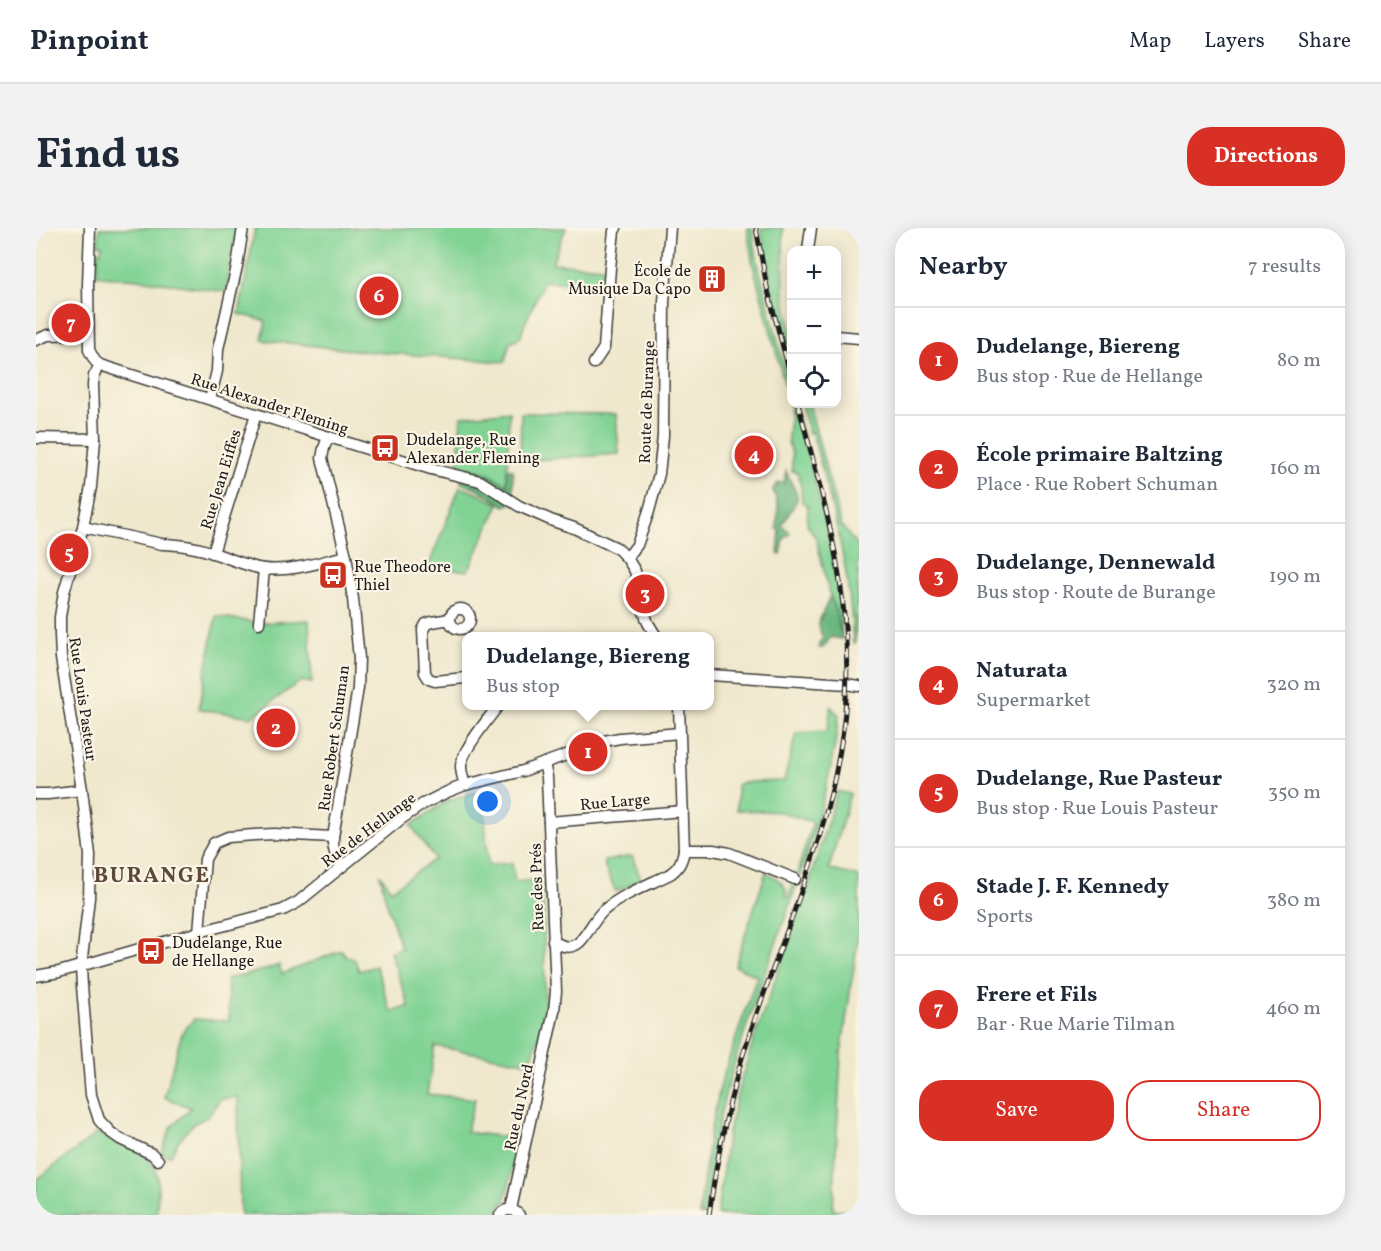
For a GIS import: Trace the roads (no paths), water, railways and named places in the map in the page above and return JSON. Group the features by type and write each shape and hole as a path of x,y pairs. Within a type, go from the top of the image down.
{"street":[{"path":"90,228 89,350 91,356 100,365"},
{"path":"210,399 243,228"},
{"path":"594,363 604,348 610,268 616,228"},
{"name":"Route de Burange","path":"627,558 637,545 650,511 659,474 663,436 667,228"},
{"path":"809,246 811,228"},
{"path":"36,340 48,334 88,334"},
{"path":"841,336 859,338"},
{"name":"Rue Alexander Fleming","path":"100,365 445,473 480,481 519,506 617,548 627,558"},
{"name":"Rue Louis Pasteur","path":"100,365 94,376 93,385 95,439 91,487 83,527 64,592 60,617 61,658 90,855 89,898 81,967 94,1109 99,1120 110,1132 152,1154 158,1160"},
{"name":"Rue Jean Eiffes","path":"213,553 256,414"},
{"name":"Rue Robert Schuman","path":"328,437 322,458 346,556 359,658 358,688 332,846 342,866"},
{"path":"36,438 95,439"},
{"path":"83,527 213,553 242,564 264,569 287,569 346,556"},
{"path":"627,558 635,571 639,597 654,632"},
{"path":"259,623 264,569"},
{"path":"450,619 432,621 426,624 423,630 426,674 429,679 435,681 462,678"},
{"path":"714,675 859,686"},
{"path":"465,785 460,769 463,757 495,710"},
{"path":"553,941 568,947 574,946 602,911 670,874 677,869 682,860 684,850 679,710"},
{"name":"Rue de Hellange","path":"36,976 81,967 283,910 298,902 423,804 465,785 503,776 604,741 680,733"},
{"name":"Rue des Prés","path":"544,763 547,777 556,991 554,1011"},
{"path":"36,794 82,790"},
{"name":"Rue Large","path":"549,822 683,811"},
{"path":"199,932 205,859 214,843 234,836 274,834 333,837"},
{"path":"684,850 714,850 795,879"},
{"name":"Rue du Nord","path":"500,1215 505,1210 515,1212 554,1011"}],"railway":[{"path":"756,228 767,287 787,362"},
{"path":"709,1215 724,1127 747,1042 808,873 833,786 846,698 847,660 841,585 827,513 799,408"}],"place":[{"name":"École de Musique Da Capo","path":"712,279"},
{"name":"Stade J. F. Kennedy","path":"379,296"},
{"name":"Frere et Fils","path":"71,323"},
{"name":"Dudelange, Rue Alexander Fleming","path":"385,448"},
{"name":"Naturata","path":"754,455"},
{"name":"Dudelange, Rue Pasteur","path":"69,553"},
{"name":"Rue Theodore Thiel","path":"333,575"},
{"name":"Dudelange, Dennewald","path":"645,594"},
{"name":"École primaire Baltzing","path":"276,728"},
{"name":"Dudelange, Biereng","path":"588,752"},
{"name":"Dudelange, Rue de Hellange","path":"151,951"}],"district":[{"name":"BURANGE","path":"152,874"}]}
